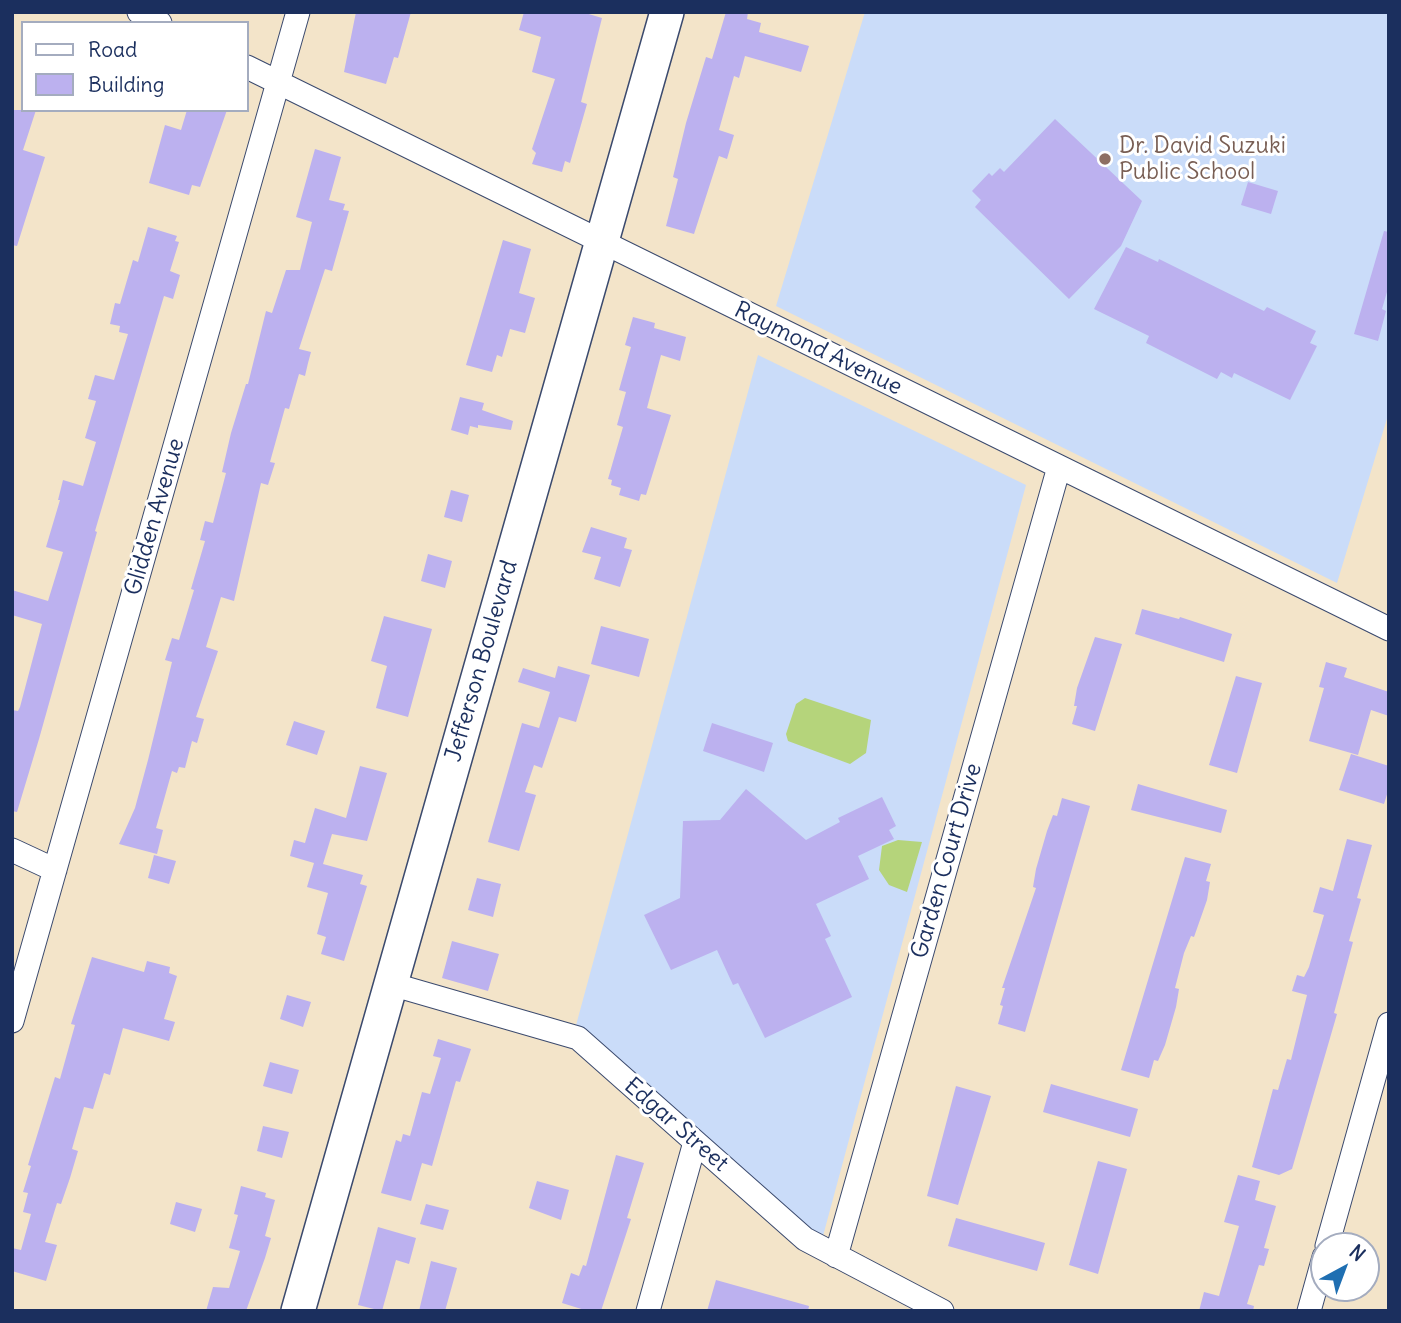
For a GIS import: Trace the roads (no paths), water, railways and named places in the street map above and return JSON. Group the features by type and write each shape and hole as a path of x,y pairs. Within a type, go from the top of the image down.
{"street":[{"path":"139,12 156,21"},
{"name":"Glidden Avenue","path":"12,1021 298,12"},
{"name":"Jefferson Boulevard","path":"298,1311 667,12"},
{"name":"Raymond Avenue","path":"248,68 1389,629"},
{"name":"Garden Court Drive","path":"836,1256 1059,467"},
{"path":"12,850 55,870"},
{"name":"Edgar Street","path":"391,984 578,1038 805,1239 942,1311"},
{"path":"1331,1232 1389,1024"},
{"path":"648,1311 695,1142"}],"place":[{"name":"Dr. David Suzuki Public School","path":"1105,159"}]}
